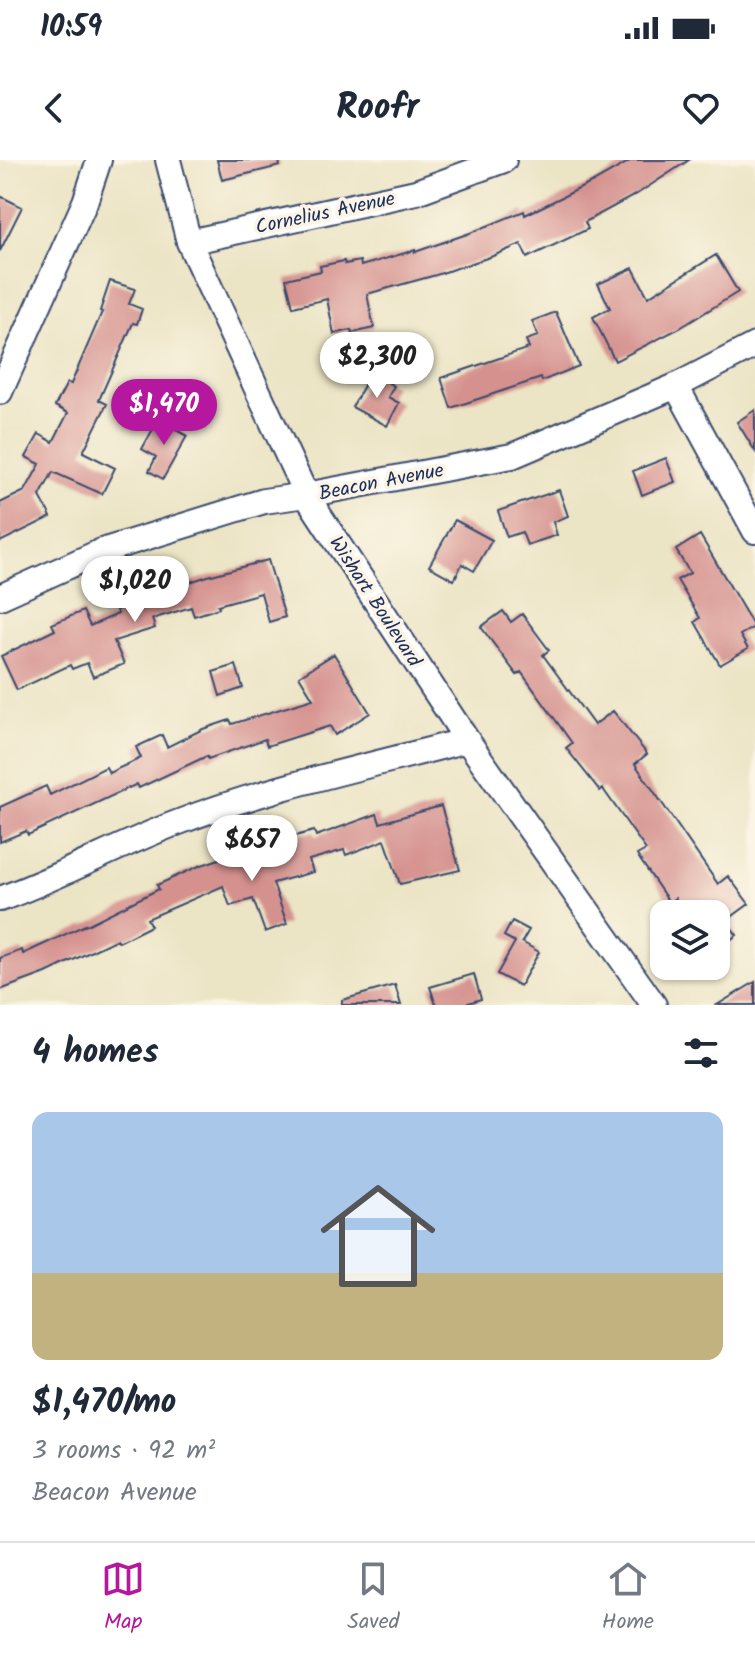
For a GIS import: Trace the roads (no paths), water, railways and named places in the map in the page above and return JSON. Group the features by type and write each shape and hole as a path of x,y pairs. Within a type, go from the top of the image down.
{"street":[{"path":"0,392 85,202 99,160"},
{"name":"Wishart Boulevard","path":"168,160 189,242 306,495 645,1002"},
{"name":"Cornelius Avenue","path":"189,242 416,192 504,160"},
{"name":"Beacon Avenue","path":"0,597 102,551 264,501 512,456 676,386 755,345"},
{"path":"676,386 755,531"},
{"path":"0,899 177,822 259,793 467,740"}]}
